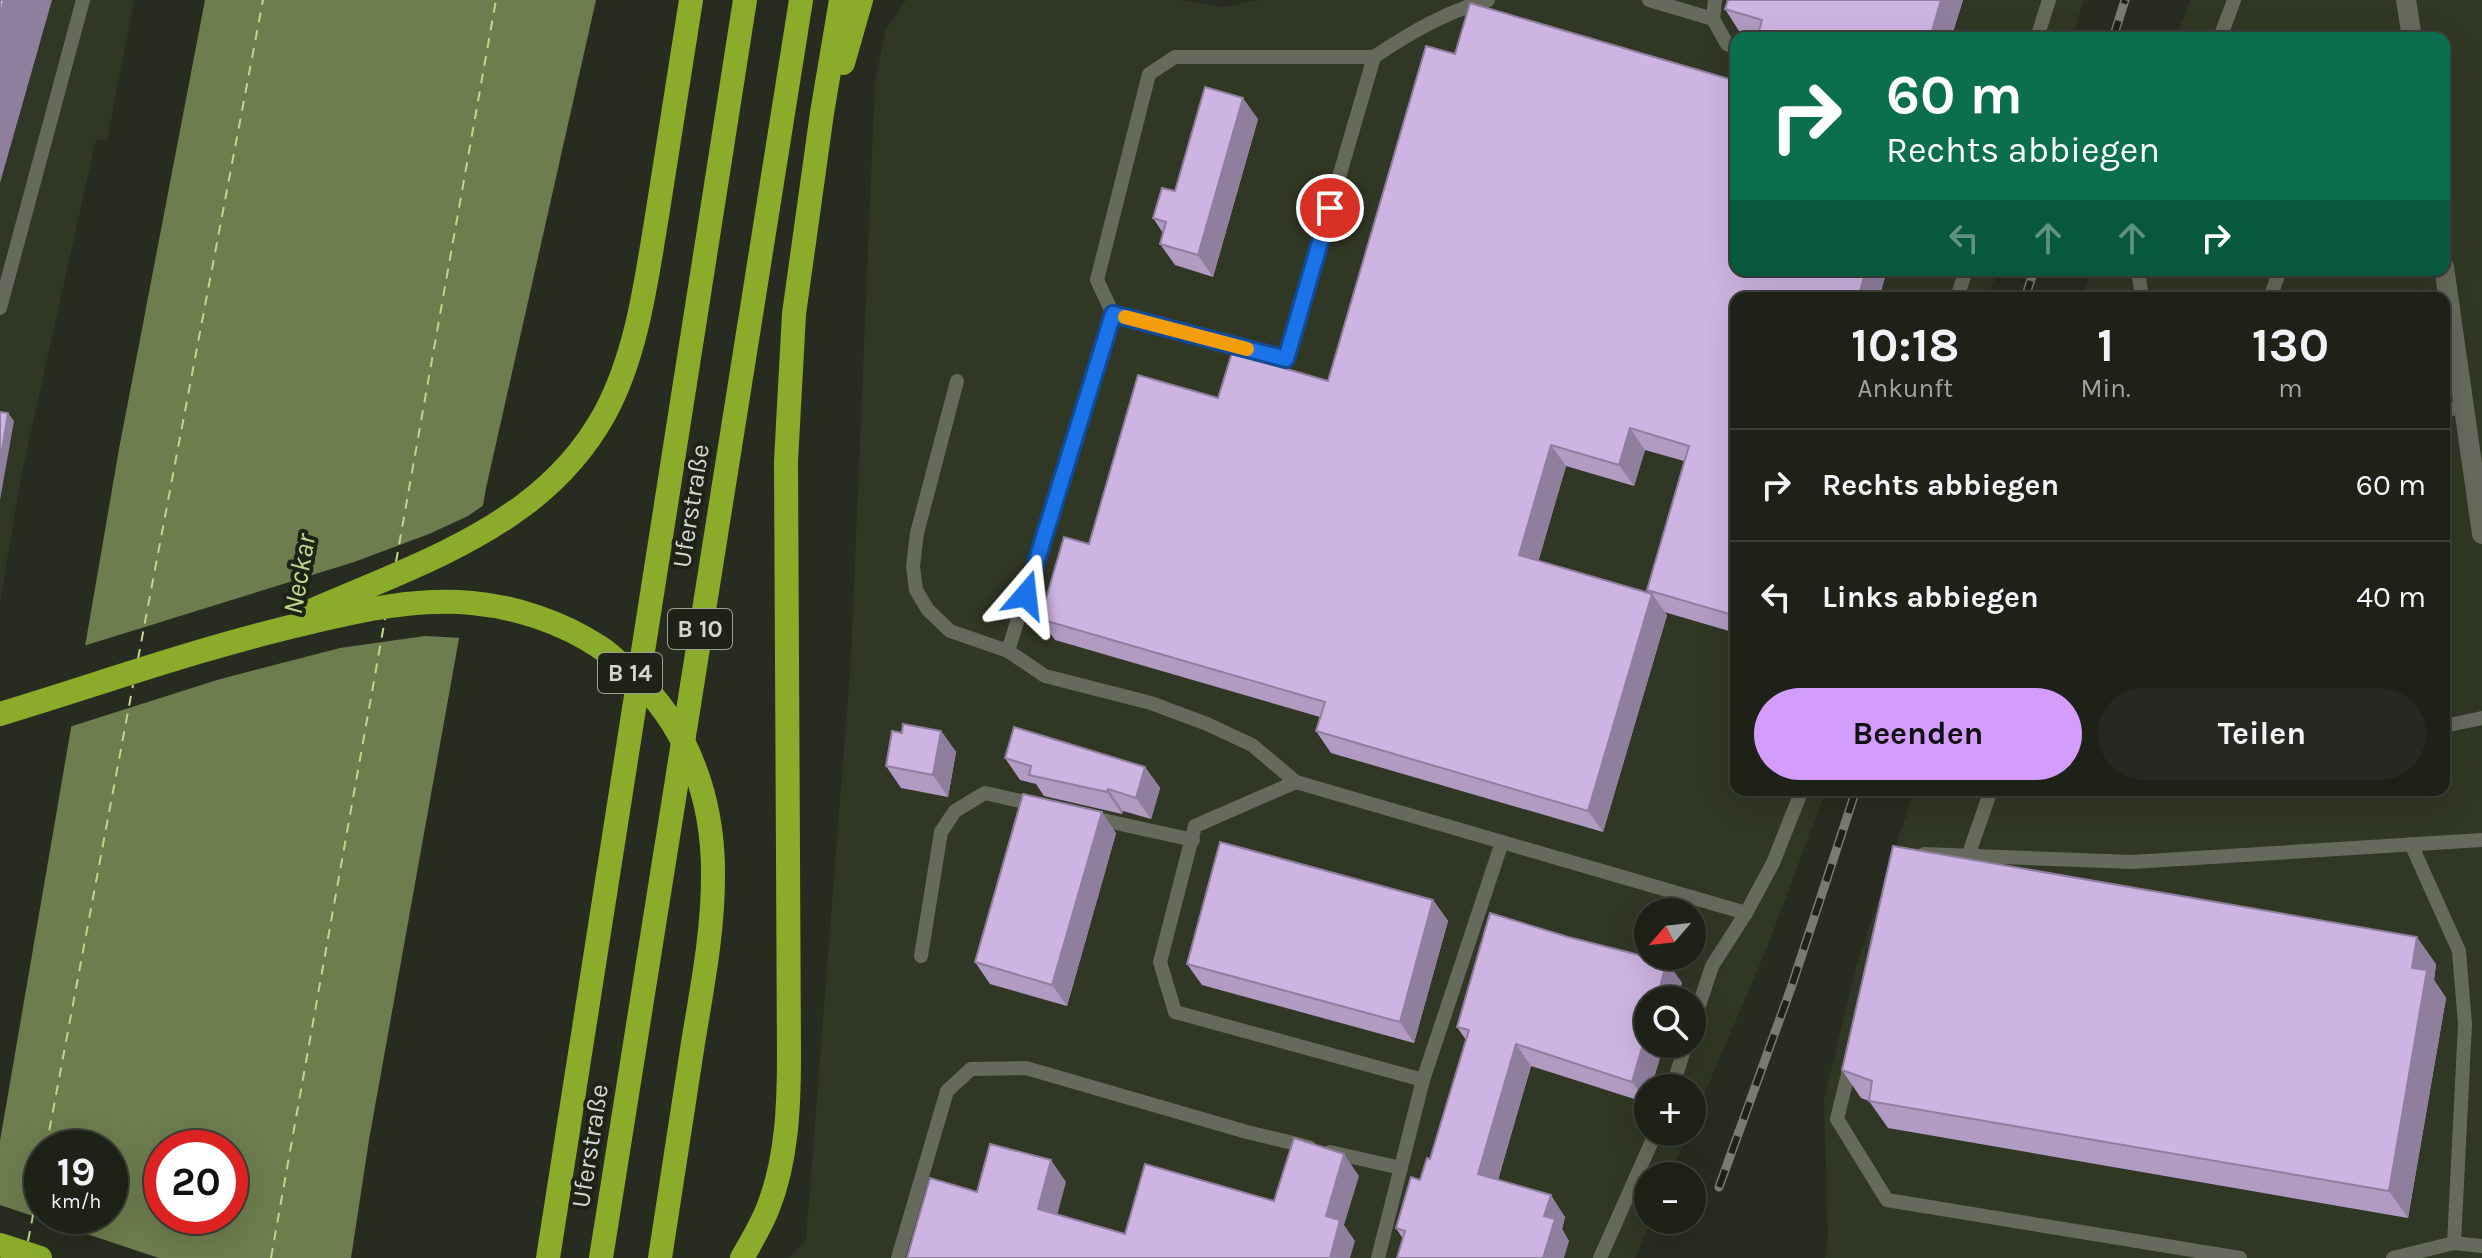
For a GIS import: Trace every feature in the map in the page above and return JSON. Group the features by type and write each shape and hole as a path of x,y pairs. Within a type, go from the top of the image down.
{"highway":[{"name":"B 14","path":"259,634 477,535 525,504 572,461 604,415 627,362 648,278 691,0"},
{"name":"Uferstraße","path":"548,1258 745,0"},
{"name":"Uferstraße","path":"601,1258 801,0"},
{"path":"742,1258 768,1209 786,1131 789,1092 786,461 794,314 841,0"},
{"path":"822,113 849,52 861,0"},
{"name":"B 14","path":"0,714 259,634 374,607 424,602 473,603 547,620 600,647 645,687 678,731 703,790 709,820 713,876 710,938 660,1258"},
{"path":"0,1245 40,1258"}],"street":[{"path":"2406,0 2411,32"},
{"path":"2450,352 2454,408 2482,534"}],"lane":[{"path":"0,308 83,0"},
{"path":"1008,651 1113,314 1097,280 1149,74 1175,57 1374,57 1454,10 1488,0"},
{"path":"1649,0 1713,19"},
{"path":"1715,0 1713,19 1730,45"},
{"path":"2039,32 2049,0"},
{"path":"2222,32 2234,0"},
{"path":"1113,314 1286,359 1374,57"},
{"path":"957,381 917,533 913,566 916,590 928,610 950,631 1008,651 1045,676 1151,703 1207,724 1252,745 1296,782 1746,913"},
{"path":"2450,725 2482,718"},
{"path":"1296,782 1195,826 1160,962 1175,1012 1423,1080"},
{"path":"921,956 941,832 955,811 985,793 1193,840"},
{"path":"1705,986 1712,966 1773,863 1800,796"},
{"path":"1968,856 1989,796"},
{"path":"1903,854 2132,862 2482,840"},
{"path":"1378,1258 1423,1080 1502,842"},
{"path":"2411,844 2459,951 2465,1024 2454,1243"},
{"path":"1855,1045 1837,1119 1887,1200 2240,1258"},
{"path":"898,1258 947,1091 971,1069 1026,1068 1247,1132 1401,1168"},
{"path":"1600,1258 1650,1146"},
{"path":"2393,1258 2454,1243 2482,1246"}],"shaded area":[{"path":"0,0 134,0 107,141 96,139 21,476 0,602"},
{"path":"906,0 1180,0 1224,7 1260,0 2084,0 2074,32 1730,32 1730,276 1995,276 1990,292 1730,292 1730,796 1824,796 1768,945 1706,1090 1706,1074 1634,1074 1634,1146 1682,1146 1676,1162 1634,1162 1634,1234 1645,1234 1635,1258 789,1258 806,1239 851,659 875,82 886,29"},
{"path":"2190,0 2482,0 2482,1258 1825,1258 1828,1239 1824,1100 1856,968 1912,796 2450,796 2450,292 2083,292 2090,276 2450,276 2450,32 2178,32"}],"water":[{"name":"Neckar","path":"205,0 596,0 486,488 369,1140 351,1258 0,1258 0,1141 119,449"}],"pier":[{"path":"488,502 463,638 425,636 340,648 217,680 66,728 80,647 354,562 429,534 468,516"},
{"path":"0,1205 24,1213 24,1234 87,1234 159,1258 0,1258"}],"building":[{"path":"1728,0 1941,0 1932,32 1759,32 1762,20 1725,9"},
{"path":"1470,3 1730,79 1730,276 1864,276 1860,292 1730,292 1730,614 1647,590 1689,446 1630,428 1619,465 1551,445 1519,555 1652,594 1588,811 1316,731 1325,702 1040,619 1064,537 1089,544 1138,375 1218,398 1232,353 1328,381 1426,46 1455,54"},
{"path":"1205,87 1243,98 1198,255 1160,244 1166,222 1153,218 1162,188 1175,191"},
{"path":"0,412 8,413 0,462"},
{"path":"903,724 941,731 933,775 886,766 892,731 902,733"},
{"path":"1014,727 1145,767 1136,798 1108,789 1107,792 1029,775 1031,766 1005,758"},
{"path":"1023,794 1102,812 1052,985 975,962"},
{"path":"1220,842 1433,900 1400,1022 1187,964"},
{"path":"1893,846 2417,937 2412,968 2427,970 2389,1191 1869,1101 1872,1081 1842,1070"},
{"path":"1490,913 1634,954 1634,970 1665,970 1660,986 1634,986 1634,1058 1639,1058 1632,1082 1516,1044 1478,1174 1551,1195 1544,1216 1555,1219 1543,1258 1397,1258 1405,1231 1396,1228 1411,1177 1420,1180 1427,1158 1430,1159 1469,1030 1457,1027"},
{"path":"1294,1138 1344,1154 1326,1216 1340,1220 1330,1258 907,1258 930,1178 977,1192 990,1144 1051,1160 1038,1209 1125,1234 1145,1164 1274,1201"}],"ferry route":[{"path":"138,659 263,0"},
{"path":"396,562 496,0"},
{"path":"271,1258 385,619"},
{"path":"49,1130 133,685"},
{"path":"28,1241 29,1234"}],"railway":[{"path":"2115,32 2125,0"},
{"path":"2027,292 2032,276"},
{"path":"1719,1187 1791,988 1854,796"}],"slow traffic":[{"path":"1125,317 1247,349"}],"route":[{"path":"1026,595 1113,314 1286,359 1330,208"}]}
